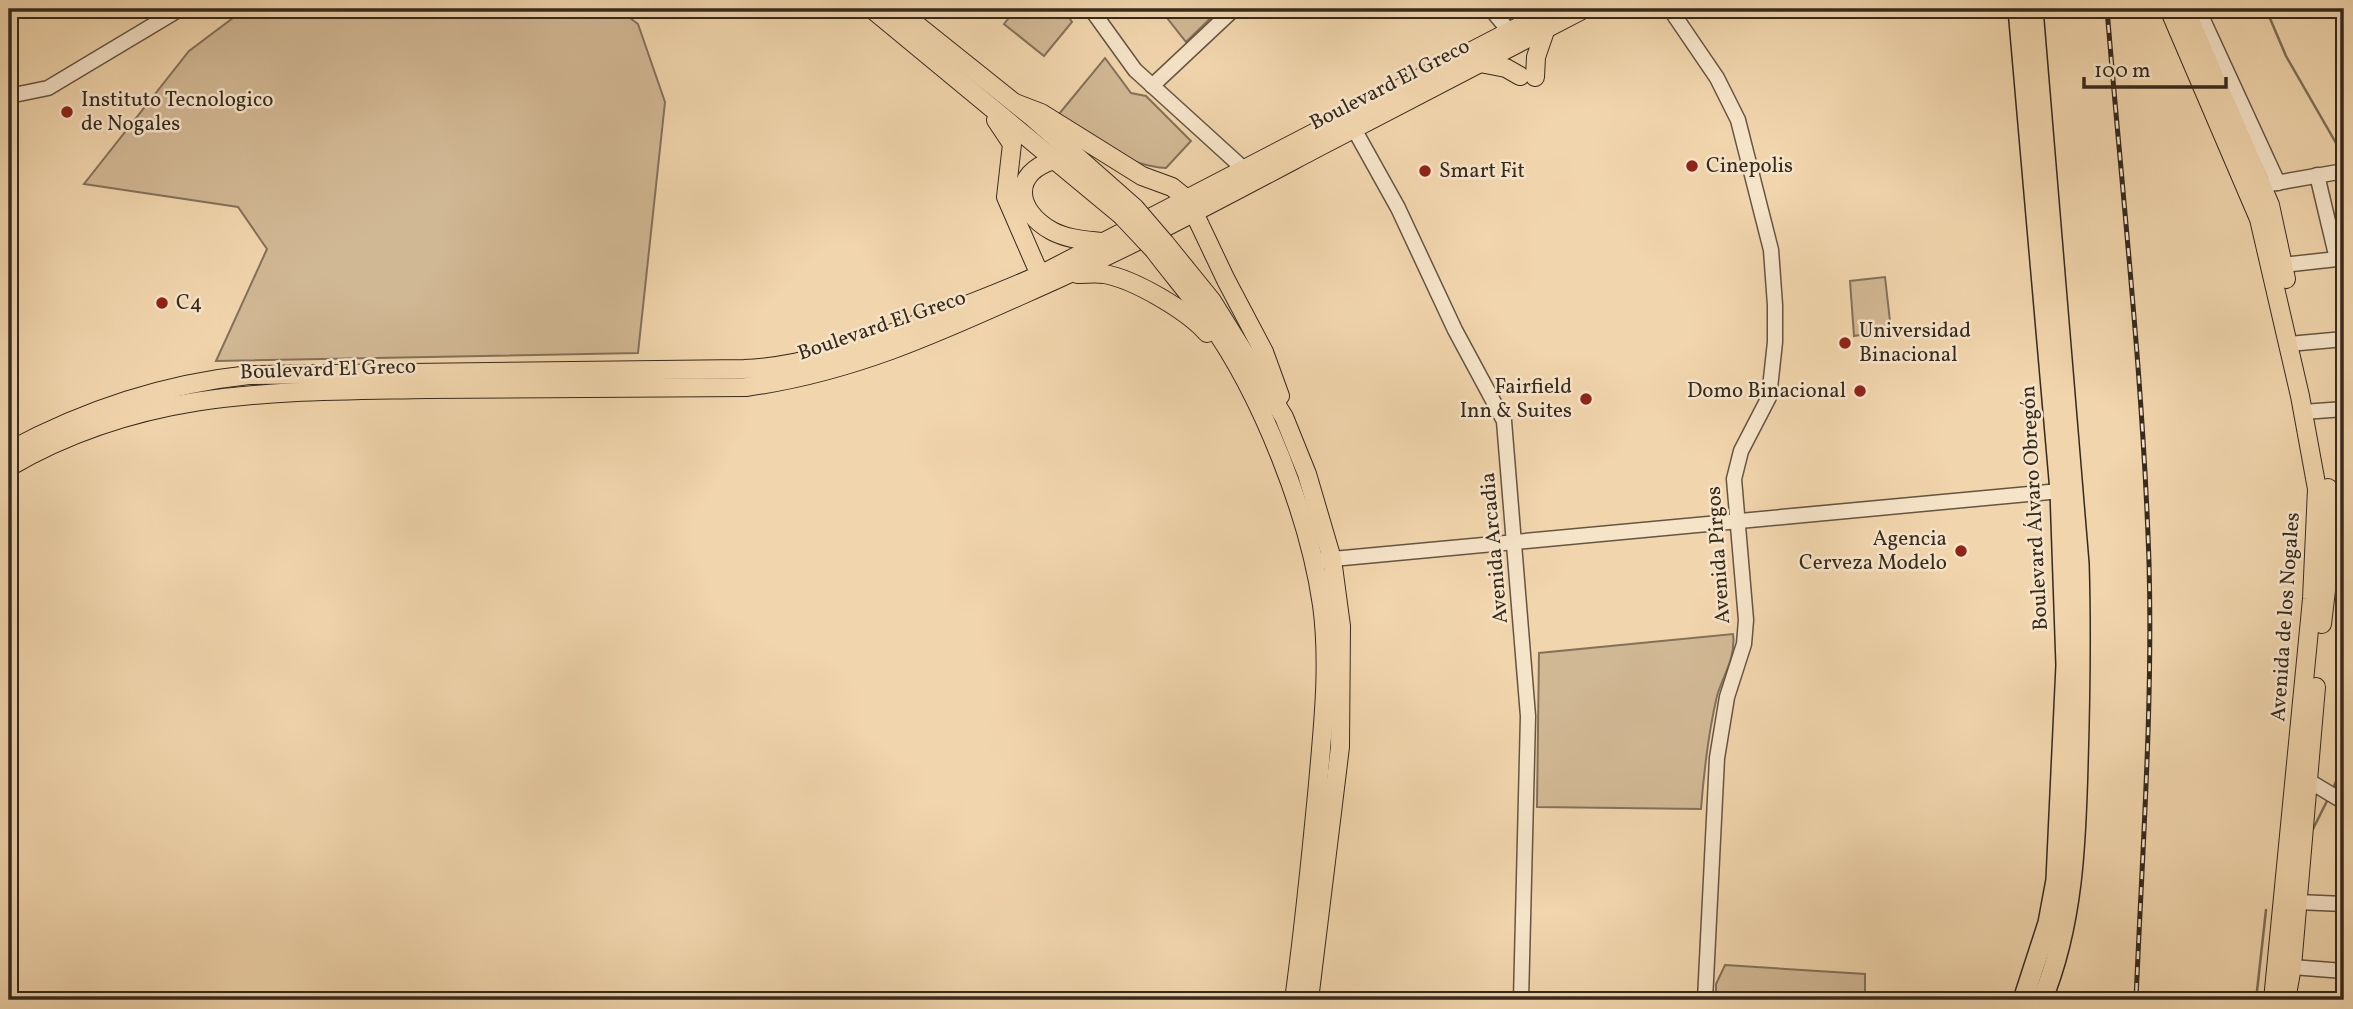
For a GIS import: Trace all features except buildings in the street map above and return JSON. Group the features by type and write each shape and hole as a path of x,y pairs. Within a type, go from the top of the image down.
{"highway":[{"name":"Boulevard Álvaro Obregón","path":"2018,9 2060,491 2066,689 2056,880 2045,933 2023,1000"},
{"name":"Boulevard Álvaro Obregón","path":"2040,10 2047,76 2041,108 2077,536 2081,655 2072,874 2060,946 2042,1000"}],"main road":[{"path":"872,9 1055,160 1128,212"},
{"path":"897,9 1015,103 1128,212 1212,301 1284,417"},
{"name":"Boulevard El Greco","path":"11,456 130,414 185,401 265,392 519,380 746,387 796,380 942,332 1056,276 1350,123 1504,31 1553,9"},
{"name":"Boulevard El Greco","path":"1504,31 1546,29 1584,9"},
{"name":"Avenida de los Nogales","path":"2169,9 2263,186 2277,229 2293,343"},
{"name":"Avenida de los Nogales","path":"2185,9 2213,95"},
{"path":"1480,63 1506,68 1527,76 1546,29"},
{"name":"Boulevard El Greco","path":"1056,276 1101,242 1192,206 1245,170 1480,63 1504,31"},
{"path":"979,98 1012,144 1006,197 1056,276 1104,274 1124,280 1190,317 1242,378"},
{"path":"1015,103 1041,113 1142,176 1172,187 1192,206 1226,280 1264,352 1275,380 1284,417 1307,474 1332,559 1342,626 1340,747 1309,1000"},
{"path":"1055,160 1036,166 1026,177 1024,194 1027,206 1049,230 1069,237 1101,242"},
{"name":"Avenida de los Nogales","path":"2263,186 2267,248 2308,411 2317,489 2331,549 2316,786 2297,902 2292,967 2286,1000"},
{"path":"1159,247 1211,323 1262,414 1297,505 1322,606 1325,663 1308,898 1294,1000"},
{"name":"Avenida de los Nogales","path":"2273,1000 2331,549"}],"street":[{"path":"9,96 48,88 180,9"},
{"path":"1091,9 1148,83 1245,170"},
{"path":"1148,83 1234,9"},
{"name":"Avenida Pirgos","path":"1670,9 1717,78 1738,120 1771,250 1775,342 1769,397 1736,464 1736,521 1745,632 1719,738 1705,1000"},
{"path":"2197,9 2263,186 2344,171"},
{"name":"Avenida Arcadia","path":"1350,123 1398,208 1455,330 1504,421 1528,716 1521,1000"},
{"path":"2283,265 2337,259 2317,175"},
{"path":"2293,343 2344,339"},
{"path":"2308,411 2344,409"},
{"path":"1313,561 2060,491"},
{"path":"2316,786 2344,802"},
{"path":"2297,902 2344,904"},
{"path":"2292,967 2344,971"}],"shaded area":[{"path":"245,9 618,9 638,24 665,102 638,353 216,361 267,249 238,207 84,184 189,51"},
{"path":"1016,9 1063,9 1072,22 1044,56 1004,24"},
{"path":"1160,9 1220,9 1186,42"},
{"path":"1105,58 1131,93 1146,96 1191,141 1166,168 1137,162 1108,150 1059,114"},
{"path":"1885,277 1891,330 1854,336 1850,281"},
{"path":"1733,634 1731,659 1717,696 1711,724 1701,809 1537,807 1539,653"},
{"path":"1725,965 1865,974 1865,1000 1716,1000 1716,984"}],"waterway":[{"path":"2266,9 2286,56 2344,157"},
{"path":"2333,788 2344,765"},
{"path":"2313,829 2329,797"},
{"path":"2256,1000 2266,910"}],"railway":[{"path":"2107,9 2137,354 2149,562 2148,726 2136,1000"}],"place":[{"name":"Instituto Tecnologico de Nogales","path":"67,112"},
{"name":"Cinepolis","path":"1692,166"},
{"name":"Smart Fit","path":"1425,171"},
{"name":"C4","path":"162,303"},
{"name":"Universidad Binacional","path":"1845,343"},
{"name":"Domo Binacional","path":"1860,391"},
{"name":"Fairfield Inn & Suites","path":"1586,399"},
{"name":"Agencia Cerveza Modelo","path":"1961,551"}]}
